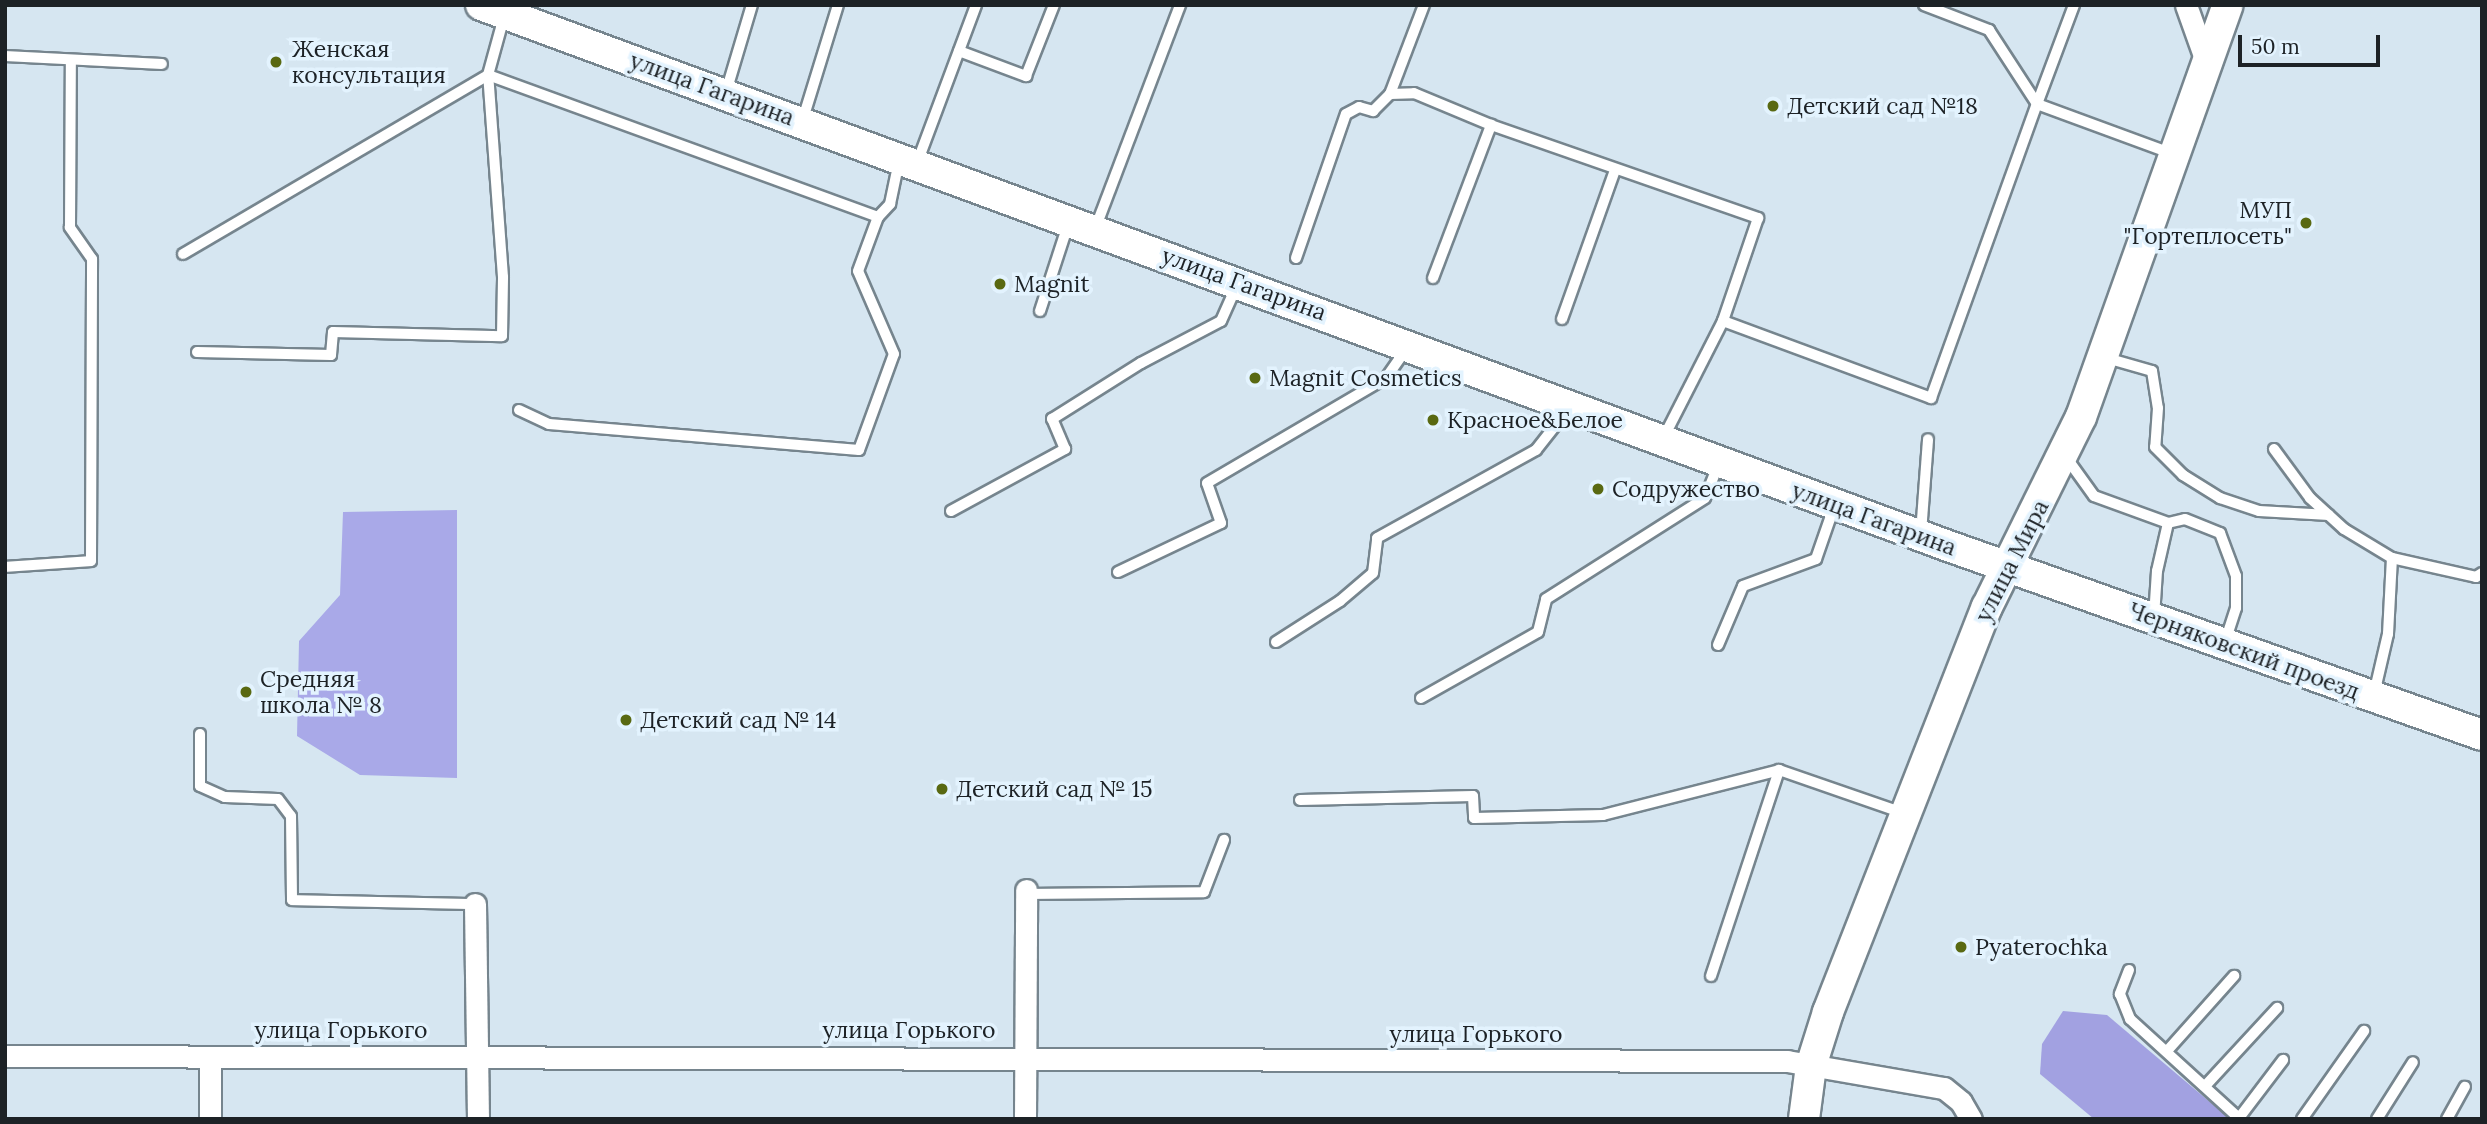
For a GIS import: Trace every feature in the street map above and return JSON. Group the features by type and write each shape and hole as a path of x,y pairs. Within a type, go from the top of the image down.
{"main road":[{"name":"улица Мира","path":"1804,1119 1811,1066 1961,668 2006,566 2064,455 2103,357 2228,5"},
{"name":"улица Гагарина","path":"493,10 1083,224 2006,566"},
{"name":"Черняковский проезд","path":"2006,566 2482,735"}],"street":[{"path":"2186,5 2207,64"},
{"path":"1024,1119 1025,892"},
{"path":"475,904 478,1119"},
{"name":"улица Горького","path":"5,1056 1744,1060 1811,1066 1944,1088 1961,1102 1970,1119"},
{"path":"210,1057 210,1119"}],"lane":[{"path":"725,94 752,5"},
{"path":"802,122 838,5"},
{"path":"519,410 549,424 859,450 894,354 858,271 878,218 890,204 959,51 976,5"},
{"path":"959,51 1026,76 1054,5"},
{"path":"1040,311 1083,224 1180,5"},
{"path":"1296,258 1346,114 1359,107 1373,111 1390,94 1423,5"},
{"path":"1924,5 1989,30 2037,104 2174,155"},
{"path":"1723,321 1931,398 2074,5"},
{"path":"197,352 331,355 333,332 502,336 503,277 488,75 493,10"},
{"path":"5,56 162,64"},
{"path":"5,567 92,561 92,259 69,227 71,60"},
{"path":"488,75 878,218"},
{"path":"183,254 488,75"},
{"path":"1390,94 1414,93 1491,125 1758,218 1723,321 1663,440"},
{"path":"1433,278 1491,125"},
{"path":"1562,319 1615,170"},
{"path":"951,511 1065,449 1052,418 1141,363 1221,321 1239,282"},
{"path":"1118,572 1222,523 1208,483 1386,378 1408,345"},
{"path":"2103,357 2152,371 2158,408 2155,447 2183,475 2220,498 2259,511 2329,515"},
{"path":"1276,642 1373,573 1377,538 1536,450 1571,406"},
{"path":"1920,536 1928,439"},
{"path":"2274,449 2310,498 2329,515 2392,558 2476,578 2482,573"},
{"path":"2064,455 2094,496 2168,523 2185,519 2220,533 2236,587 2236,608 2224,644"},
{"path":"1421,698 1538,632 1546,599 1705,498 1720,461"},
{"path":"1718,645 1743,586 1816,559 1835,504"},
{"path":"2154,619 2157,571 2168,523"},
{"path":"2374,697 2388,634 2392,558"},
{"path":"200,734 200,786 225,797 278,799 291,816 292,900 475,904"},
{"path":"1300,800 1473,796 1474,818 1603,815 1779,770 1906,814"},
{"path":"1711,976 1779,770"},
{"path":"1025,892 1204,892 1224,841"},
{"path":"2129,970 2120,994 2130,1019 2240,1118 2283,1060"},
{"path":"2167,1051 2234,976"},
{"path":"2206,1085 2277,1008"},
{"path":"2302,1119 2364,1031"},
{"path":"2377,1119 2413,1062"},
{"path":"2447,1119 2465,1087"}],"shaded area":[{"path":"457,510 457,778 360,775 297,736 299,641 340,595 343,512"},
{"path":"2063,1011 2107,1015 2230,1119 2094,1119 2040,1074 2042,1044"}],"place":[{"name":"Женская консультация","path":"276,62"},
{"name":"Детский сад №18","path":"1773,106"},
{"name":"МУП \"Гортеплосеть\"","path":"2306,223"},
{"name":"Magnit","path":"1000,284"},
{"name":"Magnit Cosmetics","path":"1255,378"},
{"name":"Красное&Белое","path":"1433,420"},
{"name":"Содружество","path":"1598,489"},
{"name":"Cредняя школа № 8","path":"246,692"},
{"name":"Детский сад № 14","path":"626,720"},
{"name":"Детский сад № 15","path":"942,789"},
{"name":"Pyaterochka","path":"1961,947"}]}
